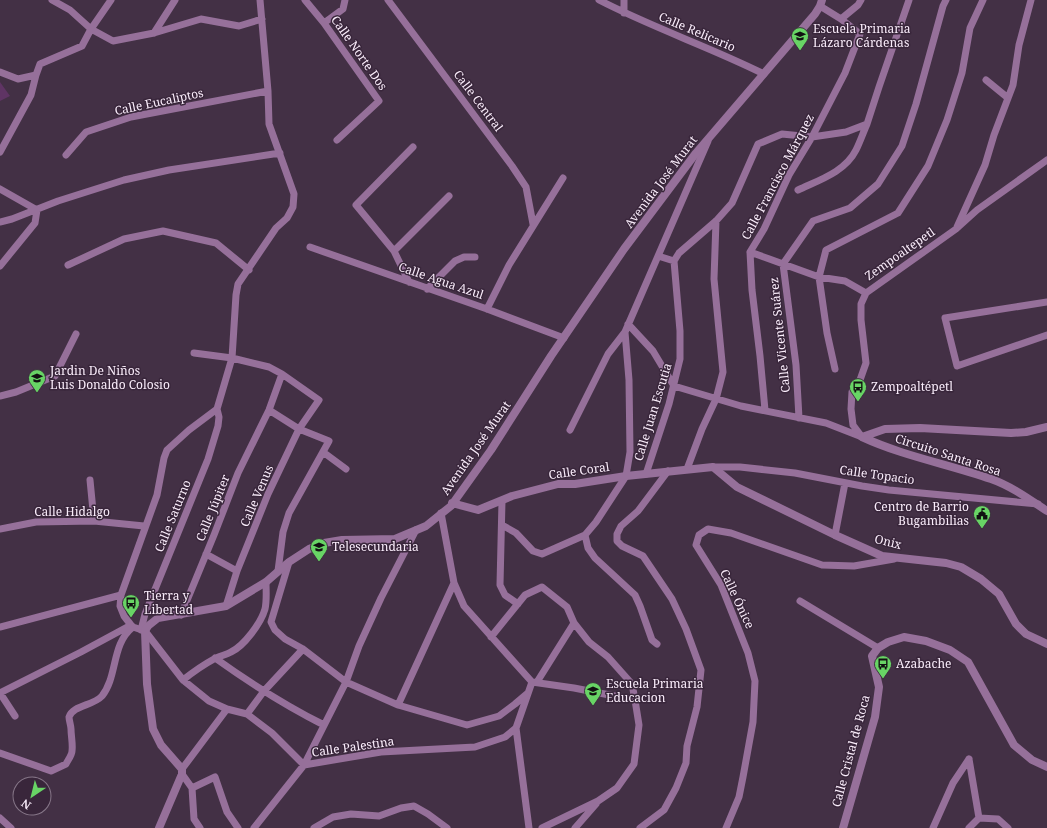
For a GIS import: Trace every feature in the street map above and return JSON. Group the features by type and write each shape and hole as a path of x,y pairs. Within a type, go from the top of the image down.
{"street":[{"path":"52,0 70,10 91,28 113,41 154,34 201,18 239,26 262,19"},
{"path":"0,152 32,95 40,64 82,46 91,28 111,0"},
{"path":"154,34 175,0"},
{"name":"Calle Saturno","path":"143,630 145,614 208,459 218,426 219,417 217,409 232,358 238,284 249,270 276,228 287,218 293,208 294,194 269,124 268,91 260,0"},
{"name":"Calle Norte Dos","path":"305,0 324,23 379,100 337,140"},
{"path":"324,23 343,9 345,0"},
{"name":"Calle Central","path":"388,0 512,166 526,187 533,224"},
{"name":"Calle Relicario","path":"599,0 624,13 733,58 764,74"},
{"path":"624,0 624,13"},
{"path":"841,19 858,5 861,0"},
{"path":"798,190 834,173 856,151 867,124 909,0"},
{"name":"Calle Vicente Suárez","path":"799,418 796,365 783,264 813,221 850,208 878,184 902,146 916,104 943,6 946,0"},
{"path":"834,369 819,276 826,250 898,213 928,166 947,120 962,73 970,28 983,0"},
{"path":"956,229 985,165 1013,85 1019,45 1031,0"},
{"name":"Calle Francisco Márquez","path":"765,410 752,290 750,252 764,229 789,175 812,137 845,73 860,34 821,3"},
{"name":"Avenida José Murat","path":"143,630 158,618 226,606 266,582 288,562 309,549 324,543 342,540 394,539 426,526 441,514 452,503 491,450 551,356 624,249 696,153 815,14 821,3"},
{"path":"0,72 18,79 36,75"},
{"path":"986,80 1008,98"},
{"name":"Calle Eucaliptos","path":"66,155 86,132 131,117 268,91"},
{"path":"658,256 674,261 679,253 716,221 732,203 758,144 782,134 812,137 846,132 867,124"},
{"path":"570,430 608,354 625,332 709,138"},
{"path":"409,282 394,251 356,205 413,147"},
{"path":"0,222 37,210 58,201 132,179 169,170 280,153"},
{"name":"Zempoaltepetl","path":"862,437 853,425 851,409 852,392 860,380 866,363 861,320 861,304 866,293 956,229 977,210 1047,160"},
{"path":"487,309 509,265 533,224 563,178"},
{"path":"0,189 37,210"},
{"path":"394,251 449,196"},
{"path":"0,266 35,223 37,210"},
{"path":"687,469 702,429 716,399 723,372 714,279 716,221"},
{"path":"68,266 124,239 163,231 216,242 249,270"},
{"name":"Calle Agua Azul","path":"310,247 487,309 564,338"},
{"path":"750,252 819,276 846,281 866,293"},
{"path":"427,289 455,261 464,256 475,257"},
{"name":"Calle Juan Escutia","path":"646,474 669,404 680,359 680,331 674,261"},
{"path":"1047,302 945,318 957,366 1047,335"},
{"path":"628,324 653,351 674,386 716,399 826,423 862,437 885,429 920,428 1011,433 1026,432 1047,427"},
{"path":"502,525 516,533 533,551 542,554 585,535 596,522 626,476 630,452 629,380 625,332"},
{"path":"0,396 16,392 55,376 76,334"},
{"path":"194,353 232,358 269,367 282,374"},
{"name":"Calle Venus","path":"226,606 237,571 268,494 299,429 319,400 282,374"},
{"name":"Calle Júpiter","path":"181,615 238,473 269,410 282,374"},
{"path":"200,828 194,819 192,788 182,771 161,745 153,730 147,684 143,630 132,626 124,616 120,606 121,595 144,526 157,495 167,450 189,430 217,409"},
{"path":"269,410 299,429 329,441 289,513 283,532 278,571"},
{"name":"Circuito Santa Rosa","path":"862,437 888,449 992,479 1026,496 1047,511"},
{"path":"323,452 346,469"},
{"name":"Calle Coral","path":"452,503 478,510 520,494 558,484 575,484 626,476 713,467"},
{"name":"Calle Topacio","path":"713,467 740,467 795,473 889,490 1038,504"},
{"name":"Onix","path":"713,467 737,487 835,535 882,556 946,563 961,567 981,579 998,594 1016,624 1026,634 1047,644"},
{"path":"640,828 664,810 679,782 686,763 687,746 697,707 701,670 686,629 672,599 643,556 622,546 617,541 617,534 621,526 638,511 668,471"},
{"path":"90,480 94,521"},
{"path":"835,535 844,483"},
{"path":"502,501 500,585 505,596 518,604"},
{"path":"441,514 454,583 464,606 491,637 535,682 635,700"},
{"name":"Calle Hidalgo","path":"0,529 36,522 94,521 144,526"},
{"name":"Calle Ónice","path":"726,828 739,797 743,777 753,722 755,681 748,653 721,585 696,545 699,535 708,529 730,533 822,566 854,566 896,558"},
{"path":"254,828 304,765 346,682 381,598 416,530"},
{"path":"585,535 588,548 595,558 635,596 652,640 657,644"},
{"path":"206,554 237,571"},
{"path":"288,562 271,622 275,630 284,639 303,649 346,682 398,705 468,725 499,716 528,693"},
{"path":"183,680 215,658 232,652 244,643 256,627 265,610 267,594 266,582"},
{"path":"398,705 454,583"},
{"path":"491,637 525,595 542,587 567,607 574,623 589,642 608,656 632,684 639,725 634,764 617,788 598,801 542,828"},
{"path":"0,627 121,595"},
{"path":"800,601 878,648 888,642 904,637 932,643 950,650 968,662 1014,744 1032,760 1047,767"},
{"path":"529,828 516,728 528,693 574,623"},
{"path":"15,716 0,693 132,626"},
{"path":"0,753 51,771 66,764 72,751 69,717 74,710 83,705 93,703 102,695 110,680 124,636 132,626"},
{"name":"Calle Palestina","path":"143,630 183,680 209,701 247,714 272,733 304,765 381,752 475,747 506,737 516,728"},
{"name":"Calle Cristal de Roca","path":"843,828 875,717 880,687 872,656 878,648"},
{"path":"247,714 264,691 303,649"},
{"path":"215,658 264,691 324,725"},
{"path":"159,828 182,771 227,708"},
{"path":"933,828 953,783 969,759 979,818"},
{"path":"192,788 215,777 226,812 238,828"},
{"path":"575,828 598,801"},
{"path":"314,828 334,817 351,814 380,816 402,808 414,806 447,828"},
{"path":"0,818 11,828"},
{"path":"969,828 979,818"},
{"path":"979,818 998,820 1008,828"}],"shaded area":[{"path":"0,82 10,96 0,101"}],"place":[{"name":"Escuela Primaria Lázaro Cárdenas","path":"800,51"},
{"name":"Jardin De Niños Luis Donaldo Colosio","path":"37,393"},
{"name":"Zempoaltépetl","path":"858,402"},
{"name":"Centro de Barrio Bugambilias","path":"982,529"},
{"name":"Telesecundaria","path":"319,562"},
{"name":"Tierra y Libertad","path":"131,618"},
{"name":"Azabache","path":"883,679"},
{"name":"Escuela Primaria Educacion","path":"593,706"}]}
